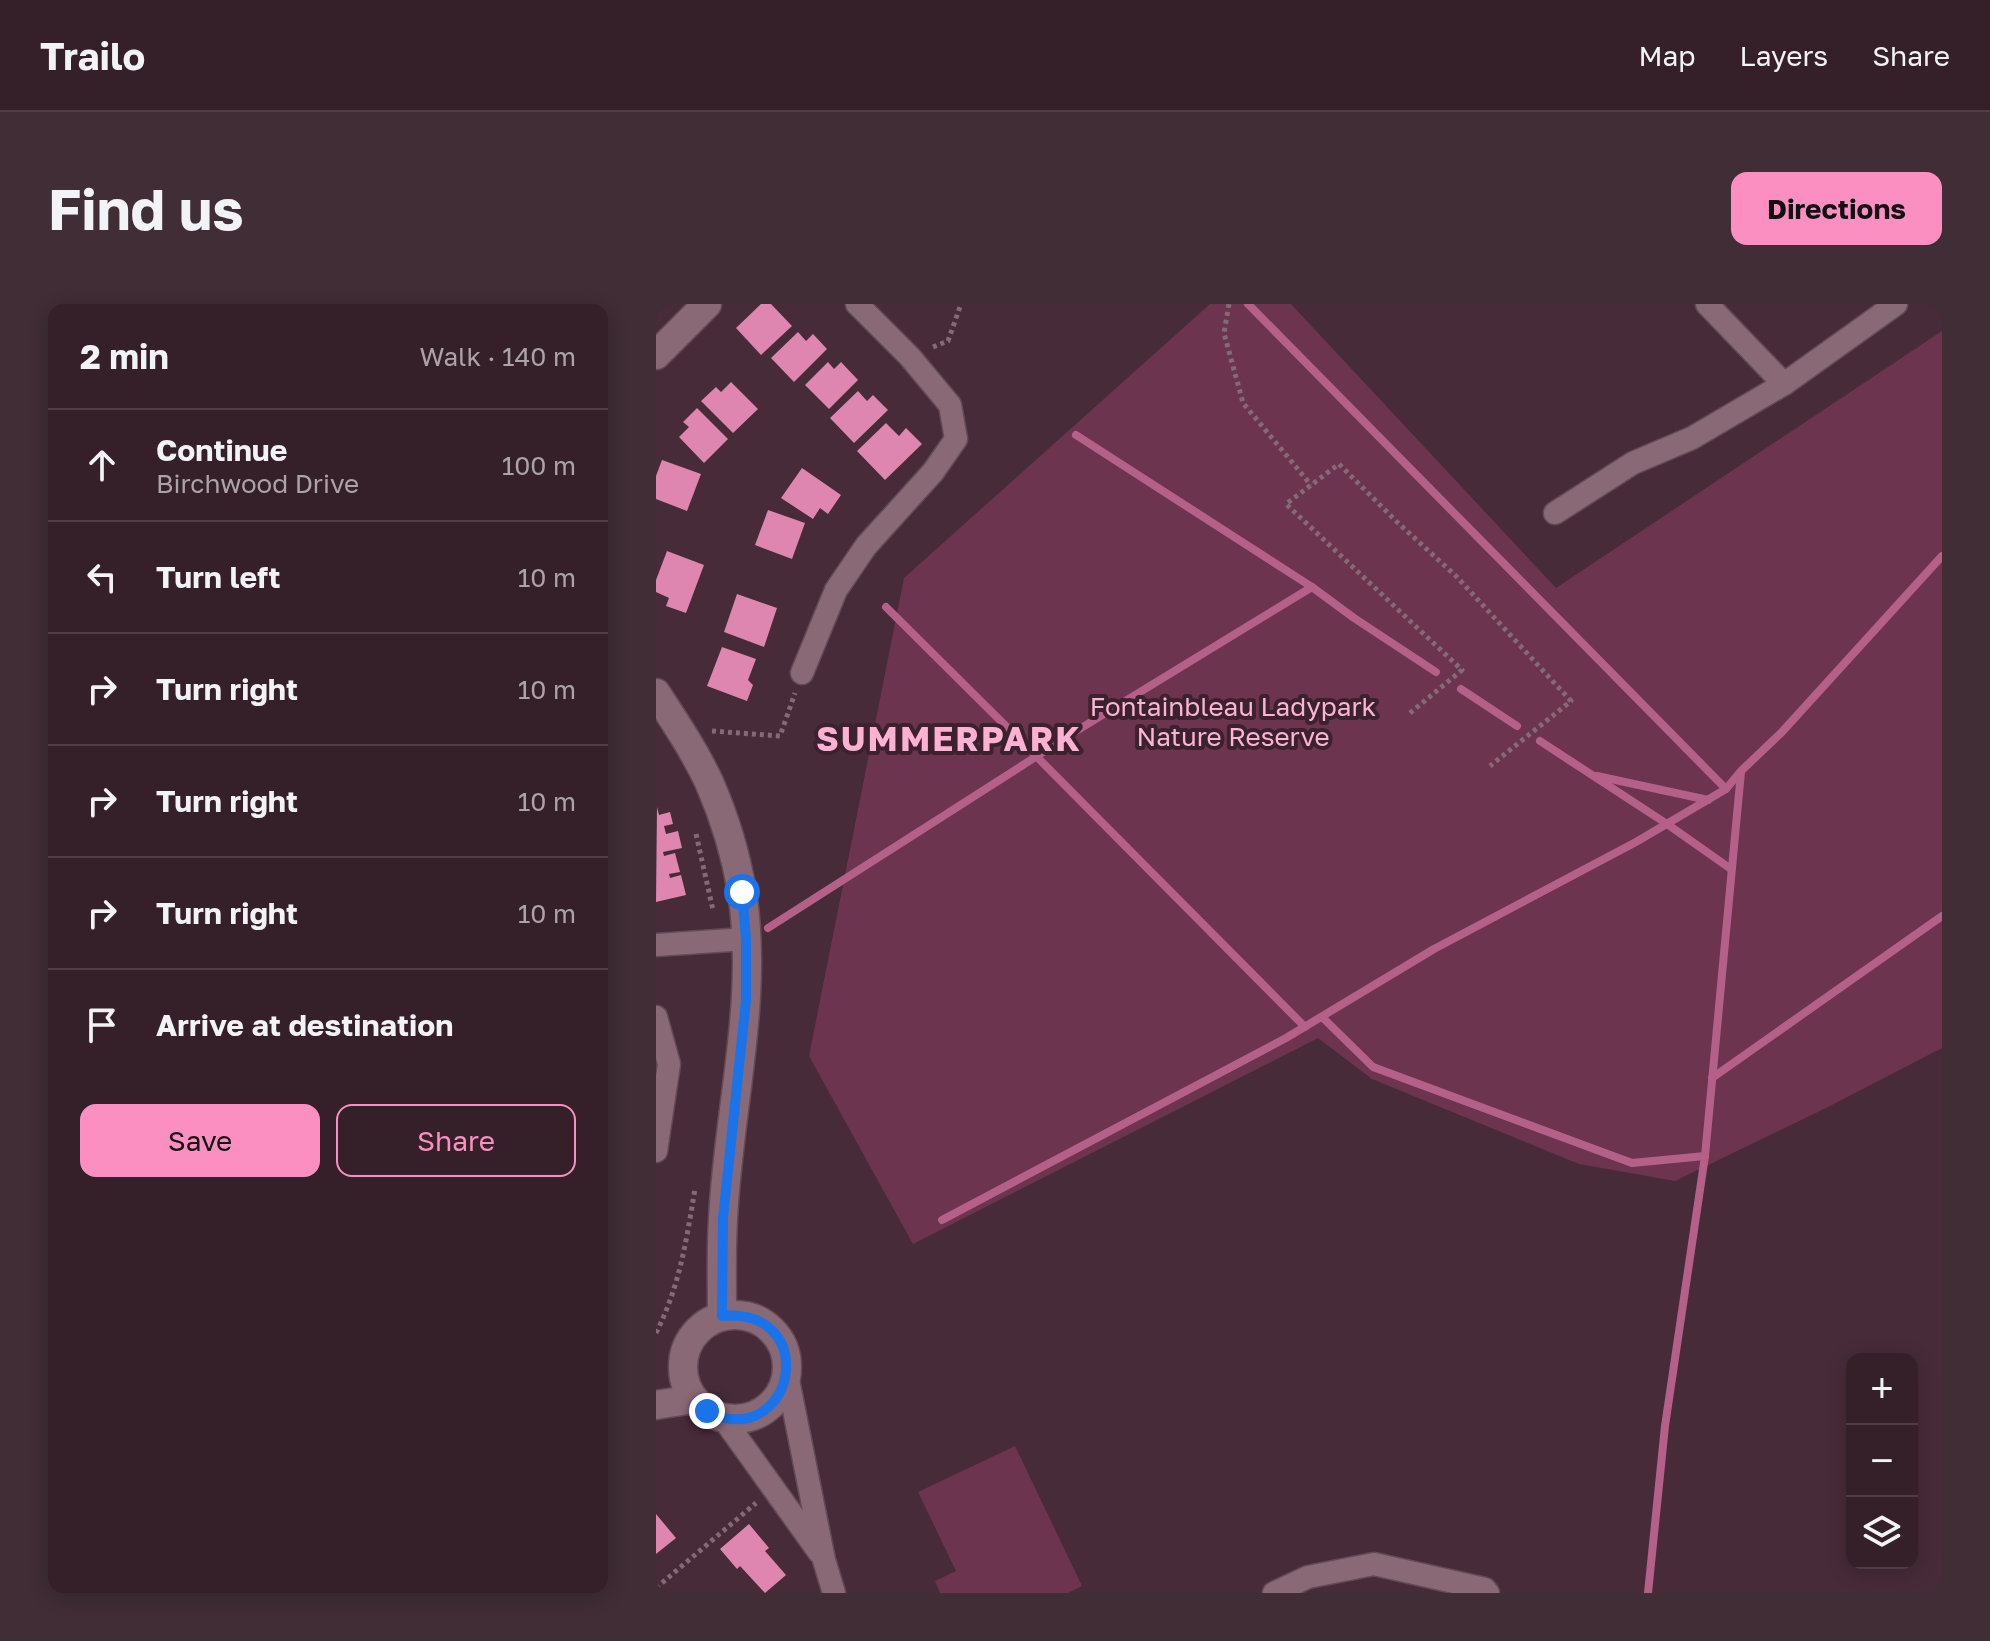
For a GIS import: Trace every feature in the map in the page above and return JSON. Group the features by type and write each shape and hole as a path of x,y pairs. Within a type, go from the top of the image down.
{"street":[{"path":"656,355 707,304"},
{"path":"802,673 836,590 866,546 933,472 956,439 950,405 910,357 857,304"},
{"path":"1707,304 1784,384"},
{"path":"1555,513 1633,463 1692,438 1784,384 1896,304"},
{"path":"656,693 709,782 728,832 742,892 733,940 746,1000 723,1218 722,1316"},
{"path":"656,945 733,940"},
{"path":"656,1017 669,1064 656,1151"},
{"path":"787,1375 771,1405 757,1414 740,1419 723,1418 707,1411 694,1399 686,1384 683,1367 686,1350 694,1335 706,1323 722,1316 739,1315 756,1319 770,1328 781,1342 787,1358 787,1375 824,1560 834,1593"},
{"path":"656,1405 694,1399"},
{"path":"723,1418 824,1560"},
{"path":"1274,1593 1308,1577 1374,1564 1485,1589 1488,1593"}],"path":[{"path":"948,341 961,304"},
{"path":"1229,304 1224,333 1243,403 1311,485"},
{"path":"1410,713 1462,670 1286,504 1339,464 1456,576 1571,701 1490,766"},
{"path":"679,728 780,736 802,673"},
{"path":"693,821 733,940"},
{"path":"656,1333 683,1261 697,1175"},
{"path":"656,1588 773,1489"}],"green space":[{"name":"Fontainbleau Ladypark Nature Reserve","path":"1210,304 1291,304 1556,588 1942,331 1942,1048 1675,1181 1579,1164 1372,1079 1318,1038 913,1244 809,1056 904,578"},
{"path":"1015,1446 1082,1586 1068,1593 940,1593 935,1581 956,1571 918,1492"}],"building":[{"path":"761,304 771,304 792,326 761,355 736,328"},
{"path":"798,332 806,341 813,334 827,349 794,382 771,358"},
{"path":"828,362 834,369 841,362 858,380 829,409 805,385"},
{"path":"731,382 758,409 733,433 701,401 716,387 721,392"},
{"path":"858,391 867,401 873,395 888,410 854,443 830,418"},
{"path":"697,408 728,439 704,463 679,437 689,427 683,422"},
{"path":"886,423 899,436 906,428 922,444 885,480 857,451"},
{"path":"662,460 701,474 687,511 656,499 656,476"},
{"path":"802,468 841,495 828,514 820,508 813,519 781,498"},
{"path":"768,510 805,523 792,559 755,545"},
{"path":"667,551 704,565 686,613 666,606 669,598 656,592 656,580"},
{"path":"737,594 777,608 764,647 724,632"},
{"path":"722,647 756,659 748,680 753,685 747,701 707,686"},
{"path":"657,807 659,815 670,812 673,824 664,826 666,834 678,831 682,848 663,852 664,856 675,853 680,872 669,874 670,878 681,875 686,895 656,902"},
{"path":"656,1514 676,1538 656,1554"},
{"path":"749,1524 769,1548 765,1551 786,1575 765,1593 740,1566 737,1569 720,1549"}],"waterway":[{"path":"1248,304 1726,789"},
{"path":"1076,435 1312,587 1436,672"},
{"path":"942,1220 1286,1038 1434,949 1636,842 1726,789 1942,556"},
{"path":"768,928 1073,733 1312,587"},
{"path":"886,607 1305,1027"},
{"path":"1461,689 1517,726"},
{"path":"1540,741 1731,869"},
{"path":"1648,1593 1665,1426 1705,1156 1741,772"},
{"path":"1597,776 1708,800"},
{"path":"1712,1078 1942,916"},
{"path":"1322,1017 1373,1067 1632,1163 1705,1156"}],"district":[{"name":"SUMMERPARK","path":"949,739"}],"route":[{"path":"707,1411 723,1418 740,1419 757,1414 771,1405 787,1375 787,1358 781,1342 770,1328 756,1319 739,1315 722,1316 723,1218 746,1000 742,892"}]}
